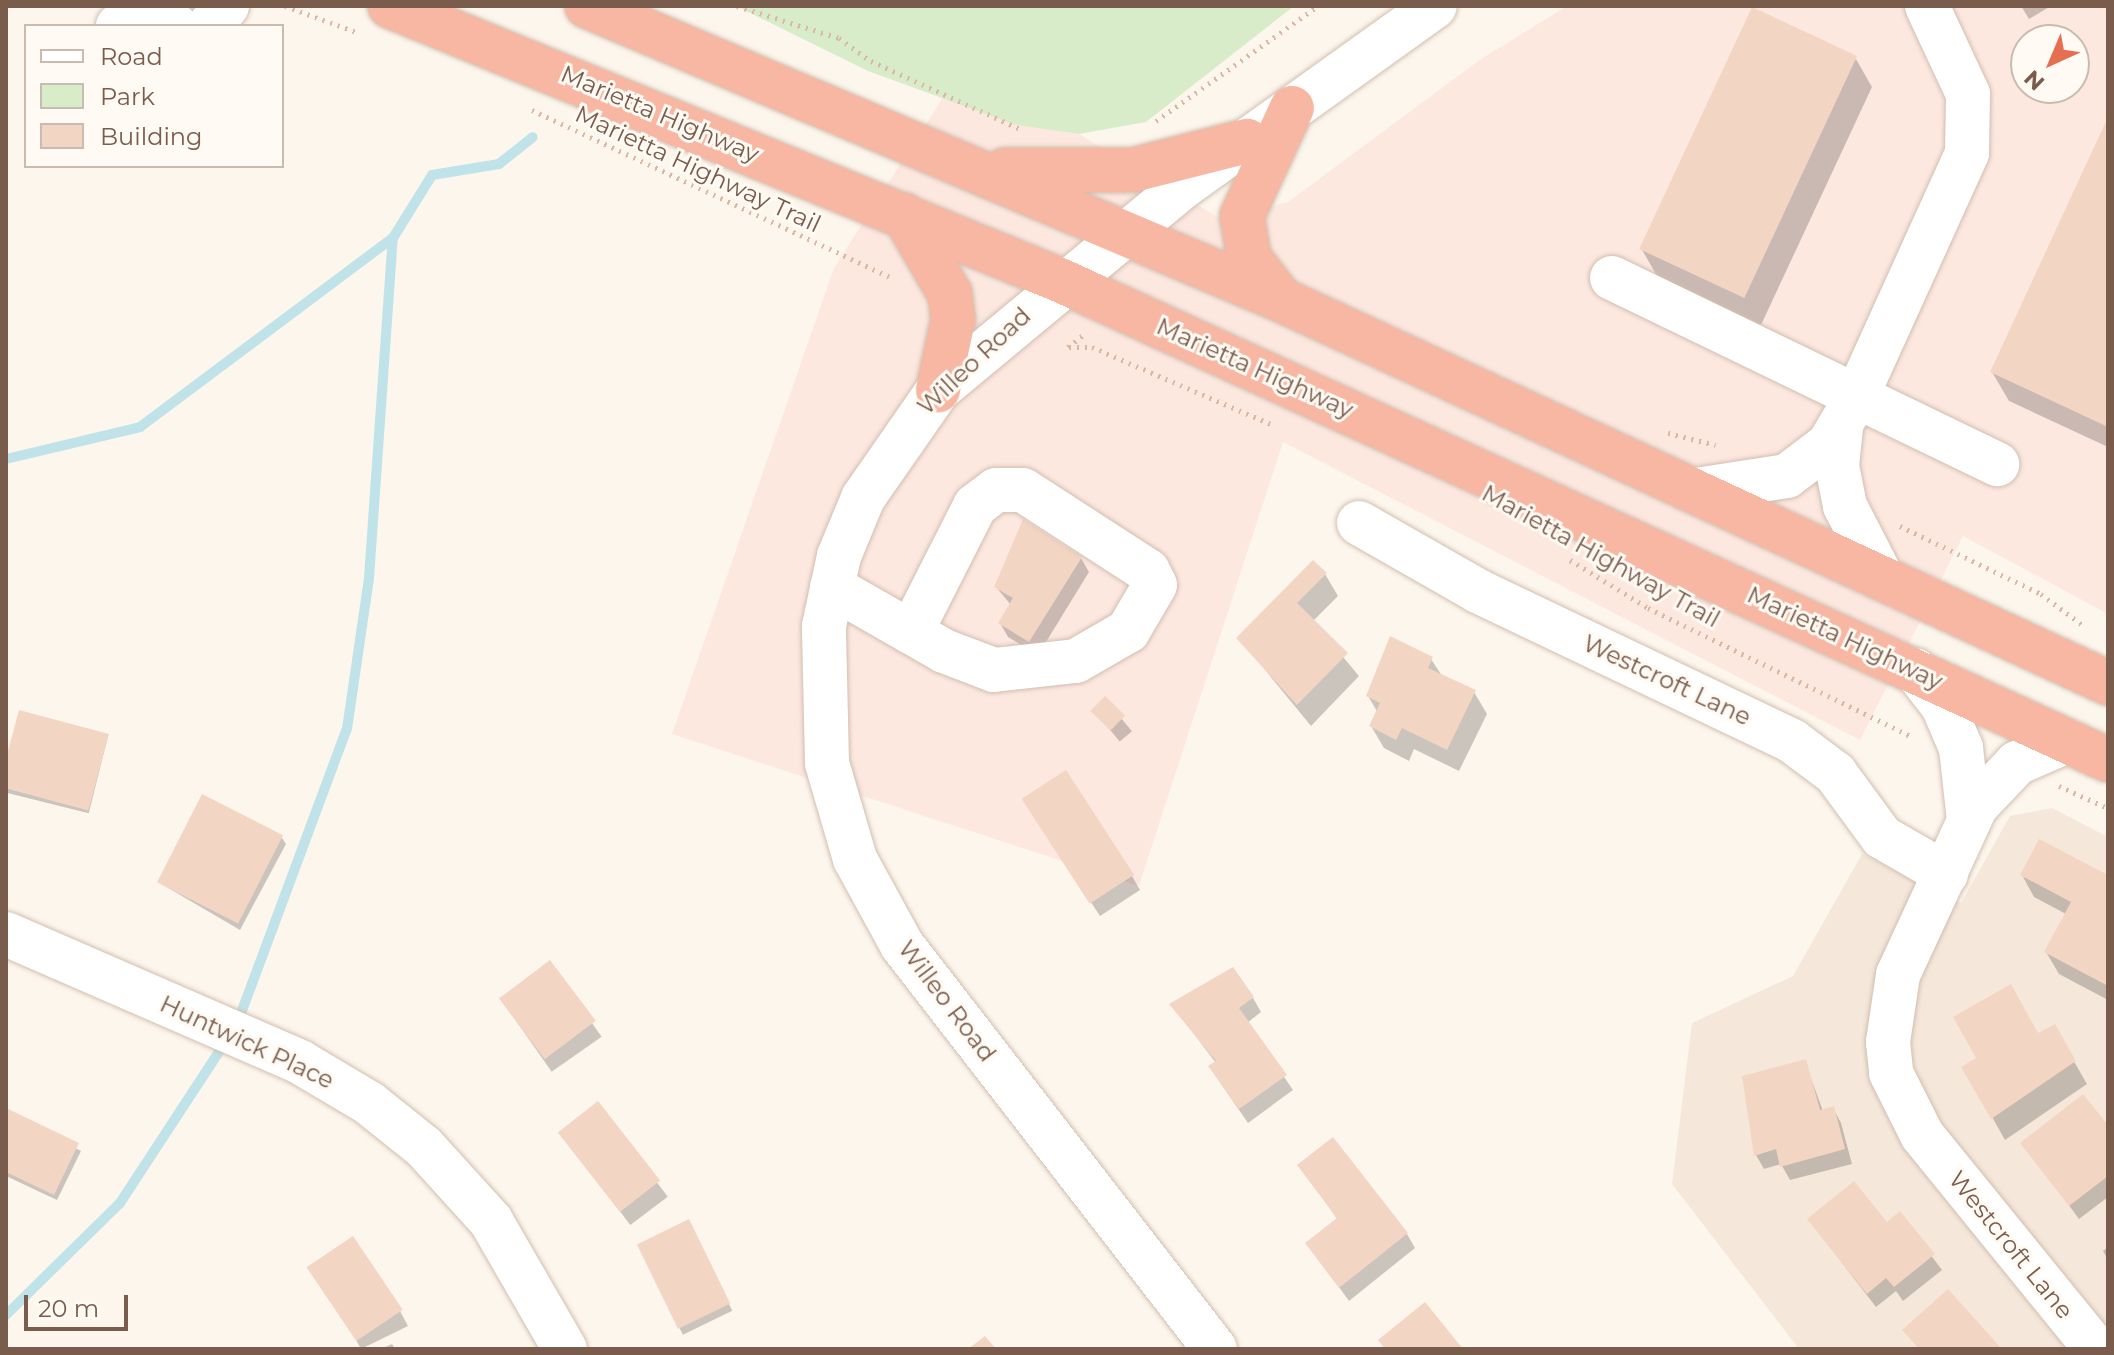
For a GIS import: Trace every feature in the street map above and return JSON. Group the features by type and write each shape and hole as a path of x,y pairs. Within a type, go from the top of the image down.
{"highway":[{"path":"608,11 1284,301 2108,683"},
{"name":"Marietta Highway","path":"378,21 904,215 1062,281 2108,760"},
{"path":"1284,301 1249,258 1242,216 1292,108"},
{"path":"978,169 1123,171 1247,141"},
{"path":"904,215 950,294 953,320 938,390"}],"street":[{"path":"211,24 227,6"},
{"name":"Willeo Road","path":"1215,1349 902,945 855,859 827,763 821,694 832,587 863,498 938,390 1062,281 1247,141 1435,6"},
{"path":"1696,490 1787,476 1848,413 1967,153 1968,94 1927,6"},
{"path":"1612,278 1848,413 1997,464"},
{"path":"1848,413 1843,499 1881,576"},
{"path":"832,587 911,632 994,670 1076,661 1128,631 1155,585 1148,571 1023,490 996,490 975,506 911,632"},
{"name":"Westcroft Lane","path":"1359,523 1478,591 1792,741 1835,773 1882,837 1946,874"},
{"name":"Westcroft Lane","path":"1915,670 1943,706 1961,748 1969,821"},
{"name":"Westcroft Lane","path":"2067,741 2017,763 1969,821 1890,1005 1891,1073 1922,1135 2096,1349"},
{"name":"Huntwick Place","path":"6,934 300,1062 369,1103 424,1147 491,1221 565,1349"}],"path":[{"path":"285,6 378,21"},
{"path":"737,6 839,38 871,61 1034,136"},
{"path":"1149,126 1318,6"},
{"name":"Marietta Highway Trail","path":"521,104 695,191 887,273 905,291"},
{"path":"1068,347 1092,347 1277,426"},
{"path":"1657,430 1734,450"},
{"path":"1843,499 2041,594 2097,636"},
{"name":"Marietta Highway Trail","path":"1562,555 1648,608 1935,748 1961,748"},
{"path":"2017,763 2108,808"}],"shaded area":[{"path":"1567,6 2108,6 2108,614 1963,536 1860,740 1283,442 1139,886 672,734 834,268 945,94 1016,125 1079,134 1223,220 1288,202 1481,59"},
{"path":"2052,808 2108,837 2108,1349 1799,1349 1672,1184 1692,1023 1793,976 1862,854 1961,903 2010,816"}],"green space":[{"path":"736,6 1294,6 1146,122 1079,134 1016,125 868,71"}],"building":[{"path":"1752,7 1857,56 1744,298 1639,249"},
{"path":"2108,117 2108,427 1990,372"},
{"path":"1023,519 1082,557 1029,642 998,623 1013,598 994,587"},
{"path":"1313,560 1327,573 1297,603 1348,653 1297,705 1236,638"},
{"path":"1390,636 1433,657 1428,668 1476,690 1447,750 1402,728 1396,740 1369,726 1380,703 1366,696"},
{"path":"1105,696 1125,715 1111,731 1090,711"},
{"path":"19,710 109,734 88,810 6,788 6,759"},
{"path":"1066,770 1134,875 1090,904 1022,799"},
{"path":"202,794 283,835 238,924 157,882"},
{"path":"2039,839 2108,875 2108,986 2044,952 2071,902 2020,875"},
{"path":"550,960 596,1021 545,1059 499,999"},
{"path":"1233,967 1254,997 1239,1008 1287,1075 1239,1109 1208,1066 1216,1061 1169,1004"},
{"path":"2011,984 2038,1033 2055,1024 2076,1061 1991,1119 1961,1067 1976,1058 1953,1017"},
{"path":"1806,1059 1820,1110 1834,1106 1845,1149 1780,1167 1776,1149 1754,1156 1742,1076"},
{"path":"2083,1094 2108,1125 2108,1176 2069,1206 2020,1143"},
{"path":"598,1101 660,1181 620,1212 558,1132"},
{"path":"6,1108 79,1143 54,1195 6,1172"},
{"path":"1333,1137 1408,1233 1339,1288 1305,1243 1337,1218 1297,1165"},
{"path":"1854,1181 1887,1222 1900,1211 1935,1254 1894,1287 1886,1278 1867,1294 1807,1219"},
{"path":"689,1219 730,1303 678,1329 637,1244"},
{"path":"353,1236 403,1310 356,1341 307,1267"},
{"path":"1948,1289 2002,1349 1919,1349 1902,1330"},
{"path":"1425,1302 1463,1349 1385,1349 1378,1340"},
{"path":"985,1336 996,1349 968,1349"}],"waterway":[{"path":"237,1024 347,729 369,578 393,238 432,175 499,164 533,137"},
{"path":"6,459 140,427 393,238"},
{"path":"6,1315 120,1203 226,1041"}]}
